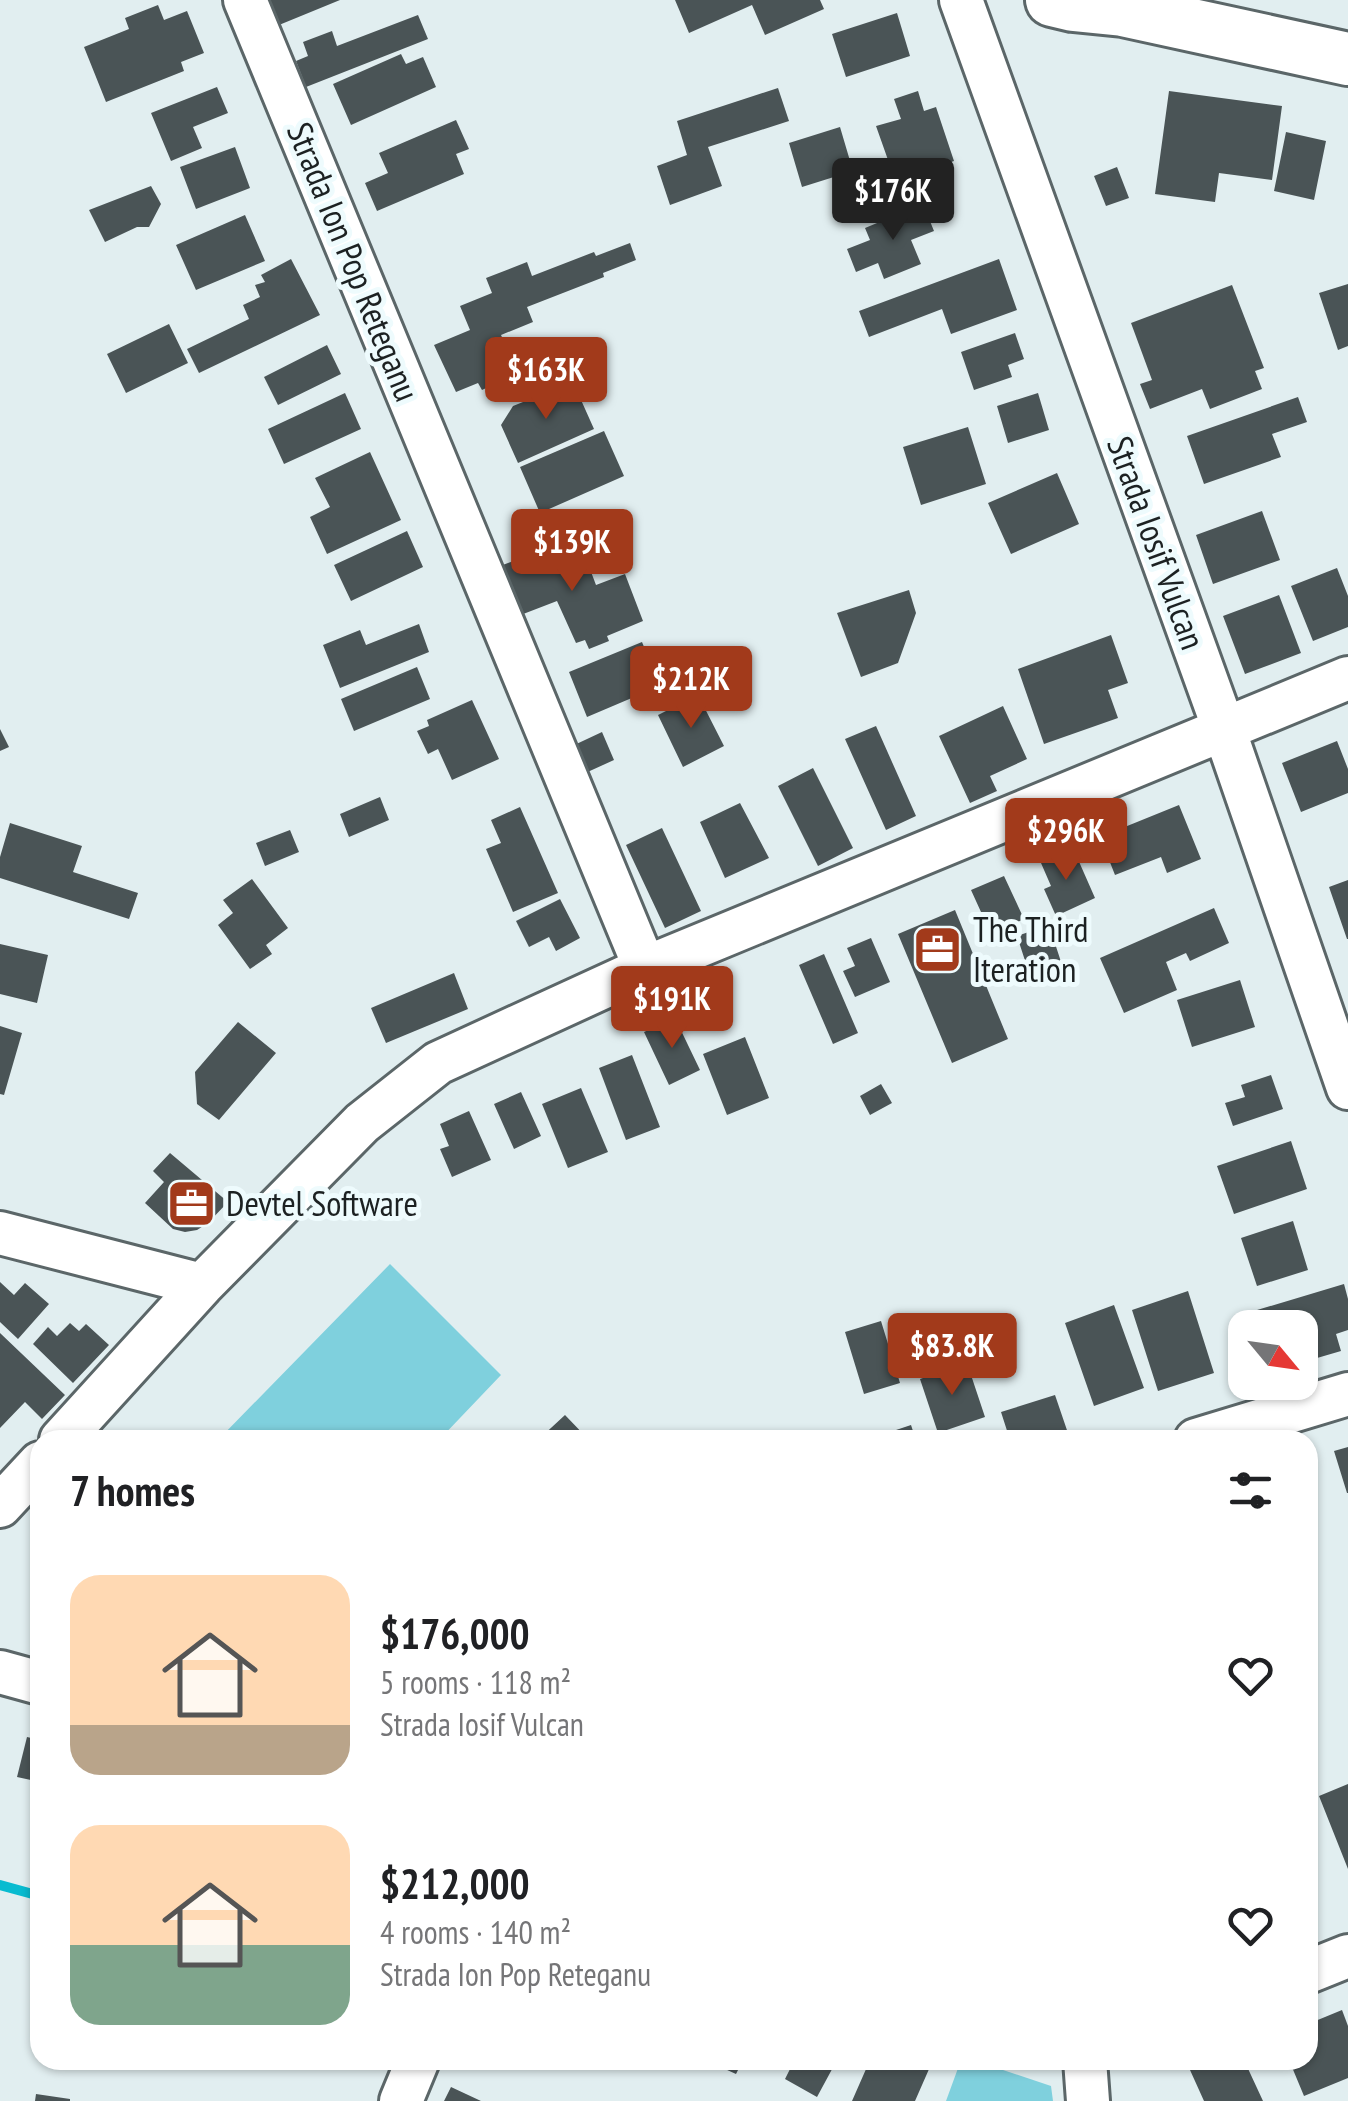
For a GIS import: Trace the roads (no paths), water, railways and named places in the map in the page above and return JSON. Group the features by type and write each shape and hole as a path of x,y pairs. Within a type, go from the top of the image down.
{"main road":[{"path":"1052,0 1073,5 1112,5 1348,58"}],"street":[{"name":"Strada Ion Pop Reteganu","path":"244,0 644,968"},
{"name":"Strada Iosif Vulcan","path":"961,0 1224,729 1348,1088"},
{"path":"70,1430 202,1286 362,1123 438,1063 644,968 1348,678"},
{"path":"0,1233 202,1286"},
{"path":"1229,1430 1348,1394"},
{"path":"0,1506 30,1474"},
{"path":"0,1672 30,1680"},
{"path":"1318,1968 1348,1956"},
{"path":"400,2101 414,2070"},
{"path":"1086,2070 1088,2101"}],"waterway":[{"path":"0,1885 30,1893"}],"place":[{"name":"The Third Iteration","path":"938,950"},
{"name":"Devtel Software","path":"191,1204"}]}
